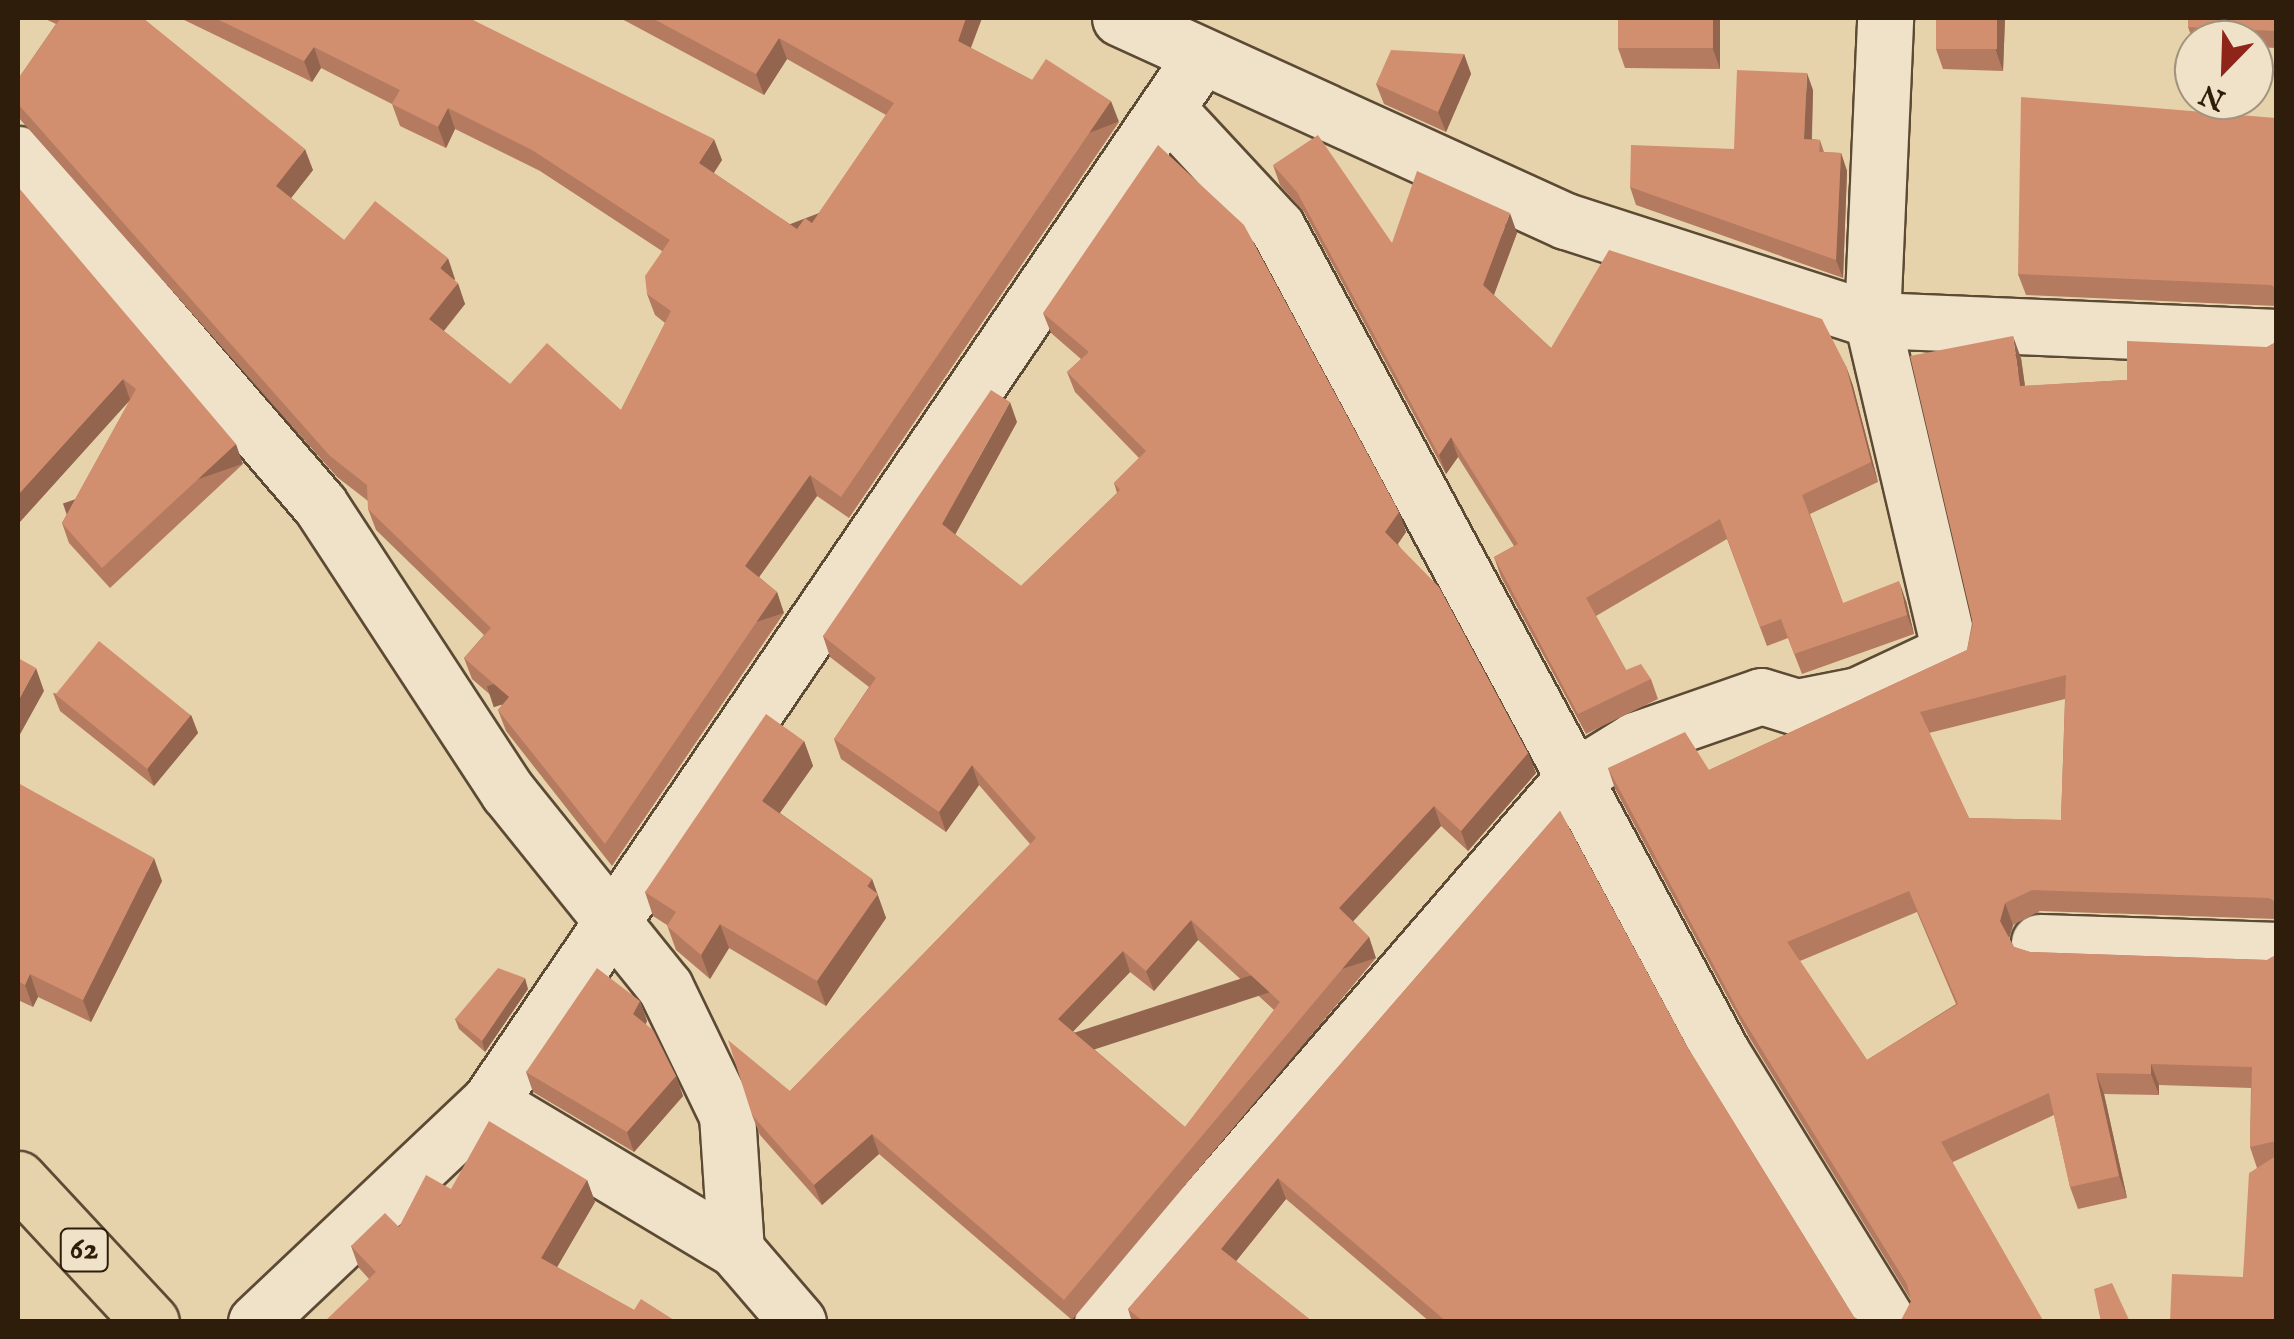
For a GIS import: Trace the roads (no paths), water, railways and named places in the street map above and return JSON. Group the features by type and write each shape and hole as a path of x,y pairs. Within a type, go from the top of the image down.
{"main road":[{"name":"62","path":"18,1179 150,1322"}],"street":[{"path":"1120,18 1199,60 1566,221 1872,320 2276,337"},
{"path":"1102,1322 1572,779 1636,740 1762,696 1797,707 1858,694 1950,652 1872,320 1885,18"},
{"path":"256,1322 489,1102 610,917 1171,113 1199,60"},
{"path":"1171,113 1277,227 1722,1053 1888,1322"},
{"path":"18,154 320,505 508,792 665,987 726,1115 736,1250"},
{"path":"2038,942 2276,950"},
{"path":"489,1102 736,1250 798,1322"}]}
